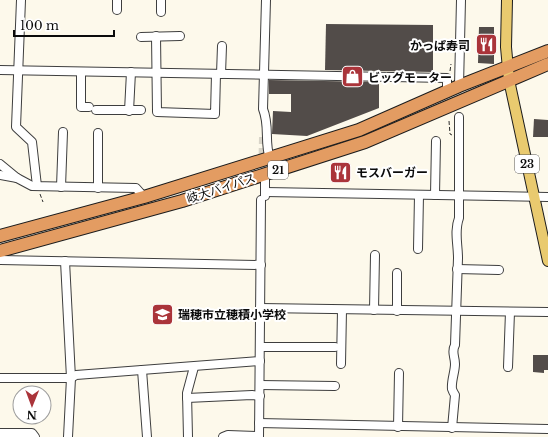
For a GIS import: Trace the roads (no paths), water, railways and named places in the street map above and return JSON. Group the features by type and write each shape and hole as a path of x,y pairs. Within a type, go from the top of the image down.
{"highway":[{"name":"岐大バイパス","path":"0,236 144,197 270,159 359,130 447,91 548,51"},
{"name":"岐大バイパス","path":"0,251 182,201 365,142 548,64"}],"main road":[{"name":"23","path":"507,0 506,47 508,66 548,230"},
{"name":"23","path":"541,197 548,261"}],"street":[{"path":"22,0 16,127 32,142 37,186"},
{"path":"117,0 117,10"},
{"path":"161,0 161,12"},
{"path":"262,137 266,0"},
{"path":"459,86 461,0"},
{"path":"141,36 180,36"},
{"path":"156,36 158,73 157,112 215,114 222,46"},
{"path":"0,70 447,78 447,91"},
{"path":"81,72 81,107 141,110"},
{"path":"129,110 131,72"},
{"path":"263,109 267,119 267,150 270,159"},
{"path":"452,428 454,395 452,386 455,361 453,357 453,349 455,345 458,240 456,236 456,225 459,218 459,117"},
{"path":"61,187 62,132"},
{"path":"98,133 98,188"},
{"path":"435,195 436,141"},
{"path":"0,164 17,178"},
{"path":"261,223 265,192 265,174"},
{"path":"0,175 17,178 37,186 136,188 144,197"},
{"path":"265,192 541,197"},
{"path":"418,249 419,195"},
{"path":"223,437 228,435 259,436 261,200"},
{"path":"374,310 375,255"},
{"path":"0,260 261,266"},
{"path":"66,261 71,378 68,437"},
{"path":"457,269 499,270"},
{"path":"397,273 397,311"},
{"path":"260,308 548,312"},
{"path":"341,364 342,310"},
{"path":"508,367 510,312"},
{"path":"260,347 335,347"},
{"path":"0,378 71,378 76,375 260,361"},
{"path":"188,437 187,398 194,366"},
{"path":"142,370 147,437"},
{"path":"398,427 399,373"},
{"path":"260,385 335,386"},
{"path":"187,398 252,394 260,396"},
{"path":"259,424 548,429"},
{"path":"0,433 32,433 35,437"}],"tunnel":[{"path":"262,180 263,137"}],"place":[{"name":"かっぱ寿司","path":"486,45"},
{"name":"ビッグモーター","path":"352,77"},
{"name":"モスバーガー","path":"340,172"},
{"name":"瑞穂市立穂積小学校","path":"163,314"}]}
